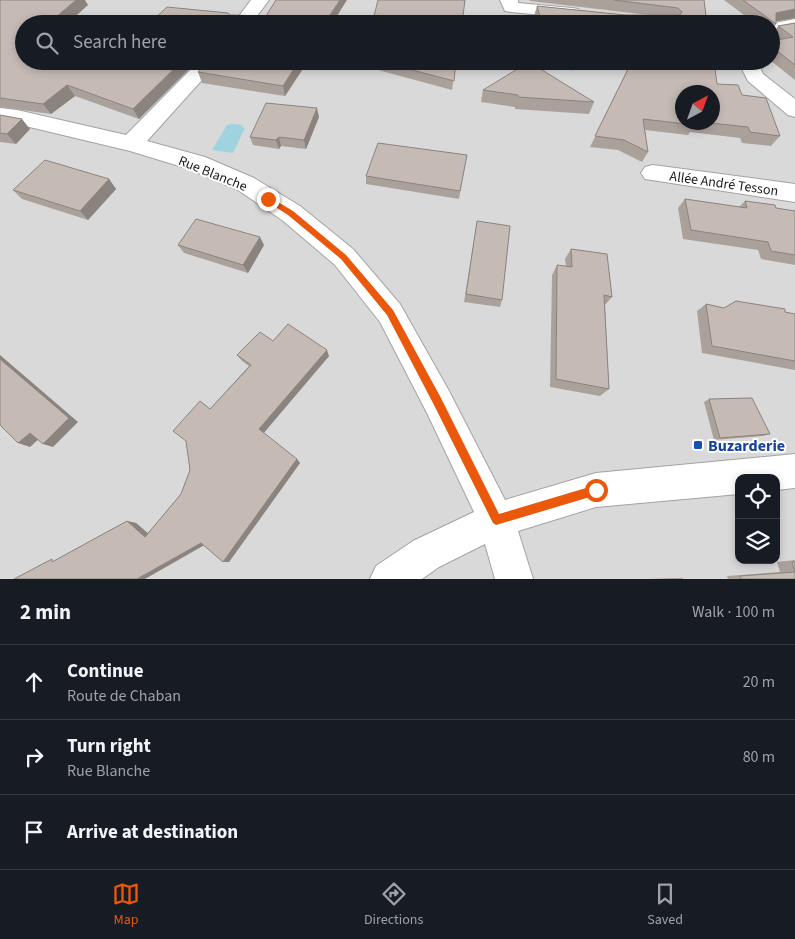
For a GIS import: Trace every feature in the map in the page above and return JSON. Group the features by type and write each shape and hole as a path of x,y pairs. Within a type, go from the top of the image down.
{"street":[{"path":"249,15 260,0"},
{"path":"509,10 591,15"},
{"path":"780,27 795,24"},
{"path":"131,144 201,70"},
{"path":"752,70 755,77 795,110"},
{"name":"Rue Blanche","path":"0,115 17,117 131,144 197,163 246,184 291,213 344,257 390,313 438,402 496,520 514,579"},
{"name":"Allée André Tesson","path":"653,173 795,193"},
{"path":"389,579 426,554 496,520 596,490 795,471"}],"shaded area":[{"path":"0,0 795,0 795,579 0,579"}],"water":[{"path":"227,125 243,125 242,127 245,128 233,153 212,150"}],"building":[{"path":"0,0 76,0 58,15 15,15 15,70 173,70 133,109 67,85 43,104 0,98"},
{"path":"276,0 340,0 330,15 267,15"},
{"path":"378,0 465,0 463,15 374,15"},
{"path":"614,0 704,0 706,15 680,15 682,12 678,8"},
{"path":"743,0 795,0 795,9 776,13 776,15 764,15"},
{"path":"537,6 625,15 540,15"},
{"path":"167,7 228,13 230,15 159,15"},
{"path":"795,23 795,65 780,53 780,39 793,37 780,26"},
{"path":"200,70 293,70 283,86 198,72"},
{"path":"412,70 455,70 454,81"},
{"path":"516,70 542,70 594,102 518,97 518,95 483,90"},
{"path":"628,70 715,70 717,84 738,85 742,95 766,98 780,136 750,132 748,127 720,124 720,85 675,85 675,123 643,119 648,152 624,140 595,136"},
{"path":"266,103 317,108 304,140 279,137 276,140 250,137"},
{"path":"0,115 22,119 7,134 0,133"},
{"path":"378,143 467,155 460,191 366,176"},
{"path":"45,160 109,179 80,211 13,190"},
{"path":"685,199 747,208 745,201 775,205 776,208 795,211 795,255 771,251 768,242 691,230"},
{"path":"196,219 260,237 243,265 178,245"},
{"path":"477,221 510,226 502,300 466,294"},
{"path":"571,249 607,254 612,297 604,295 609,389 556,379 557,265 572,267"},
{"path":"736,301 785,309 785,312 795,314 795,361 712,346 706,304 724,308"},
{"path":"288,324 327,350 259,429 297,459 223,562 201,543 137,579 14,579 52,559 52,562 127,521 145,537 181,494 190,470 186,441 173,431 200,401 210,409 251,365 237,355 260,332 273,341"},
{"path":"0,359 69,418 43,444 30,433 18,443 0,425"},
{"path":"752,398 770,434 720,438 709,399"},
{"path":"795,572 795,579 741,579 740,576"}],"place":[{"name":"Buzarderie","path":"698,445"}],"route":[{"path":"268,199 291,213 344,257 390,313 438,402 496,520 596,490"}]}
